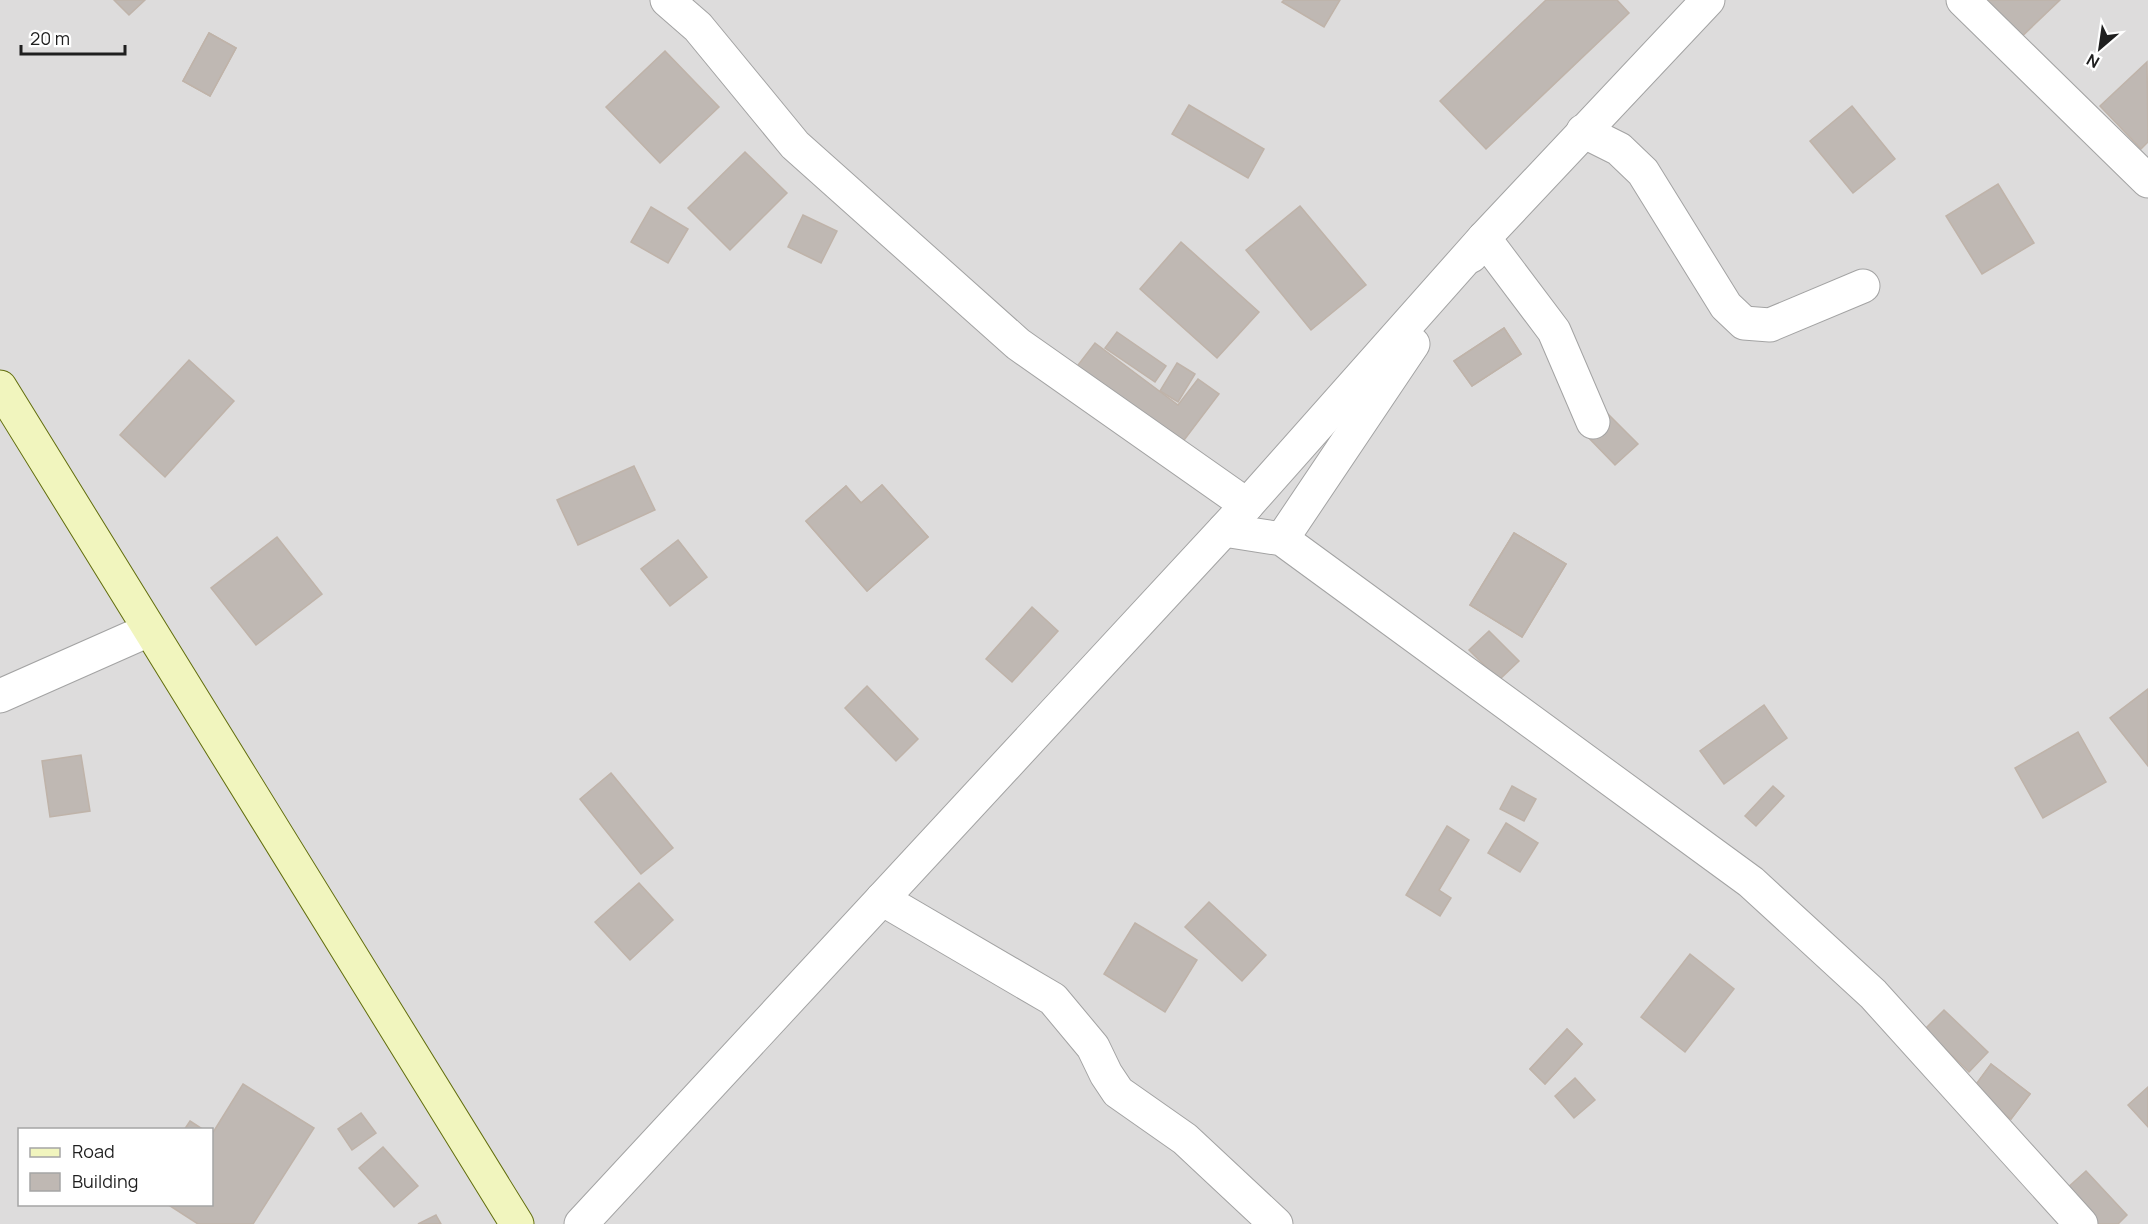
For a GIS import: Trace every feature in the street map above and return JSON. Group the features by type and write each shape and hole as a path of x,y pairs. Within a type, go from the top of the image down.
{"street":[{"path":"667,0 698,27 795,145 1018,344 1246,506"},
{"path":"581,1224 1246,506 1583,130 1708,0"},
{"path":"1963,0 2148,181"},
{"path":"1583,130 1618,149 1643,172 1726,306 1744,323 1770,325 1863,286"},
{"path":"1484,238 1554,331 1593,422"},
{"path":"1282,539 1484,238"},
{"path":"0,387 517,1224"},
{"path":"1224,530 1282,539 1751,882 1873,994 2081,1224"},
{"path":"0,696 149,630"},
{"path":"882,899 1053,999 1092,1047 1118,1092 1185,1139 1276,1224"}],"shaded area":[{"path":"0,0 2148,0 2148,1224 0,1224"}],"building":[{"path":"114,0 145,0 129,15"},
{"path":"1284,0 1340,0 1324,27 1282,2"},
{"path":"1546,0 1617,0 1629,13 1486,149 1440,101"},
{"path":"1970,0 2060,0 2014,44"},
{"path":"209,33 236,48 210,96 183,81"},
{"path":"209,33 236,48 210,96 183,81"},
{"path":"665,51 719,107 660,163 606,107"},
{"path":"2147,62 2148,142 2141,149 2100,106"},
{"path":"1189,105 1264,149 1248,178 1172,134"},
{"path":"1852,106 1895,159 1853,193 1810,141"},
{"path":"745,152 787,193 730,250 688,208"},
{"path":"1998,184 2034,243 1982,274 1946,216"},
{"path":"1300,206 1366,285 1311,330 1246,250"},
{"path":"651,207 688,229 668,263 631,242"},
{"path":"803,215 837,231 821,263 788,247"},
{"path":"1181,242 1259,312 1217,358 1140,289"},
{"path":"1504,328 1521,354 1472,386 1454,361"},
{"path":"1504,328 1521,354 1472,386 1454,361"},
{"path":"1117,332 1166,366 1155,382 1105,348"},
{"path":"1095,343 1178,405 1198,379 1219,394 1172,456 1068,378"},
{"path":"189,360 234,401 165,477 120,435"},
{"path":"1177,363 1195,374 1178,402 1160,391"},
{"path":"1605,411 1638,444 1615,465 1583,432"},
{"path":"634,466 655,510 578,545 557,500"},
{"path":"882,485 928,537 867,591 806,521 846,486 861,503"},
{"path":"882,485 928,537 867,591 806,521 846,486 861,503"},
{"path":"1514,533 1566,564 1522,637 1470,605"},
{"path":"1514,533 1566,564 1522,637 1470,605"},
{"path":"277,537 322,594 256,645 211,588"},
{"path":"678,540 707,577 670,606 641,569"},
{"path":"1032,607 1058,631 1012,682 986,659"},
{"path":"1489,631 1519,661 1499,680 1469,650"},
{"path":"867,686 918,739 896,761 845,708"},
{"path":"2148,689 2148,766 2110,718"},
{"path":"1764,705 1787,738 1724,784 1700,751"},
{"path":"2078,732 2106,782 2043,818 2015,768"},
{"path":"81,755 90,811 50,817 42,761"},
{"path":"611,773 673,848 641,874 580,799"},
{"path":"1512,786 1536,799 1524,821 1500,809"},
{"path":"1773,786 1784,796 1756,826 1745,816"},
{"path":"1506,823 1538,843 1520,872 1488,853"},
{"path":"1447,826 1469,840 1439,890 1451,898 1440,916 1406,895"},
{"path":"639,883 673,920 630,960 595,922"},
{"path":"1209,902 1266,955 1242,981 1185,927"},
{"path":"1135,923 1197,960 1165,1012 1104,974"},
{"path":"1690,954 1734,989 1685,1052 1641,1017"},
{"path":"1944,1010 1988,1052 1969,1072 1925,1029"},
{"path":"1567,1029 1582,1044 1545,1084 1530,1069"},
{"path":"1567,1029 1582,1044 1545,1084 1530,1069"},
{"path":"1991,1064 2030,1094 2011,1119 1972,1090"},
{"path":"1991,1064 2030,1094 2011,1119 1972,1090"},
{"path":"1575,1078 1595,1100 1574,1118 1555,1096"},
{"path":"243,1084 314,1128 253,1224 198,1224 170,1206 213,1206 213,1132"},
{"path":"2148,1087 2148,1127 2128,1105"},
{"path":"361,1113 376,1133 352,1150 338,1129"},
{"path":"190,1121 201,1128 185,1128"},
{"path":"383,1147 418,1186 394,1207 359,1168"},
{"path":"2086,1171 2127,1215 2118,1224 2098,1224 2065,1190"},
{"path":"436,1215 441,1224 418,1224"}]}
